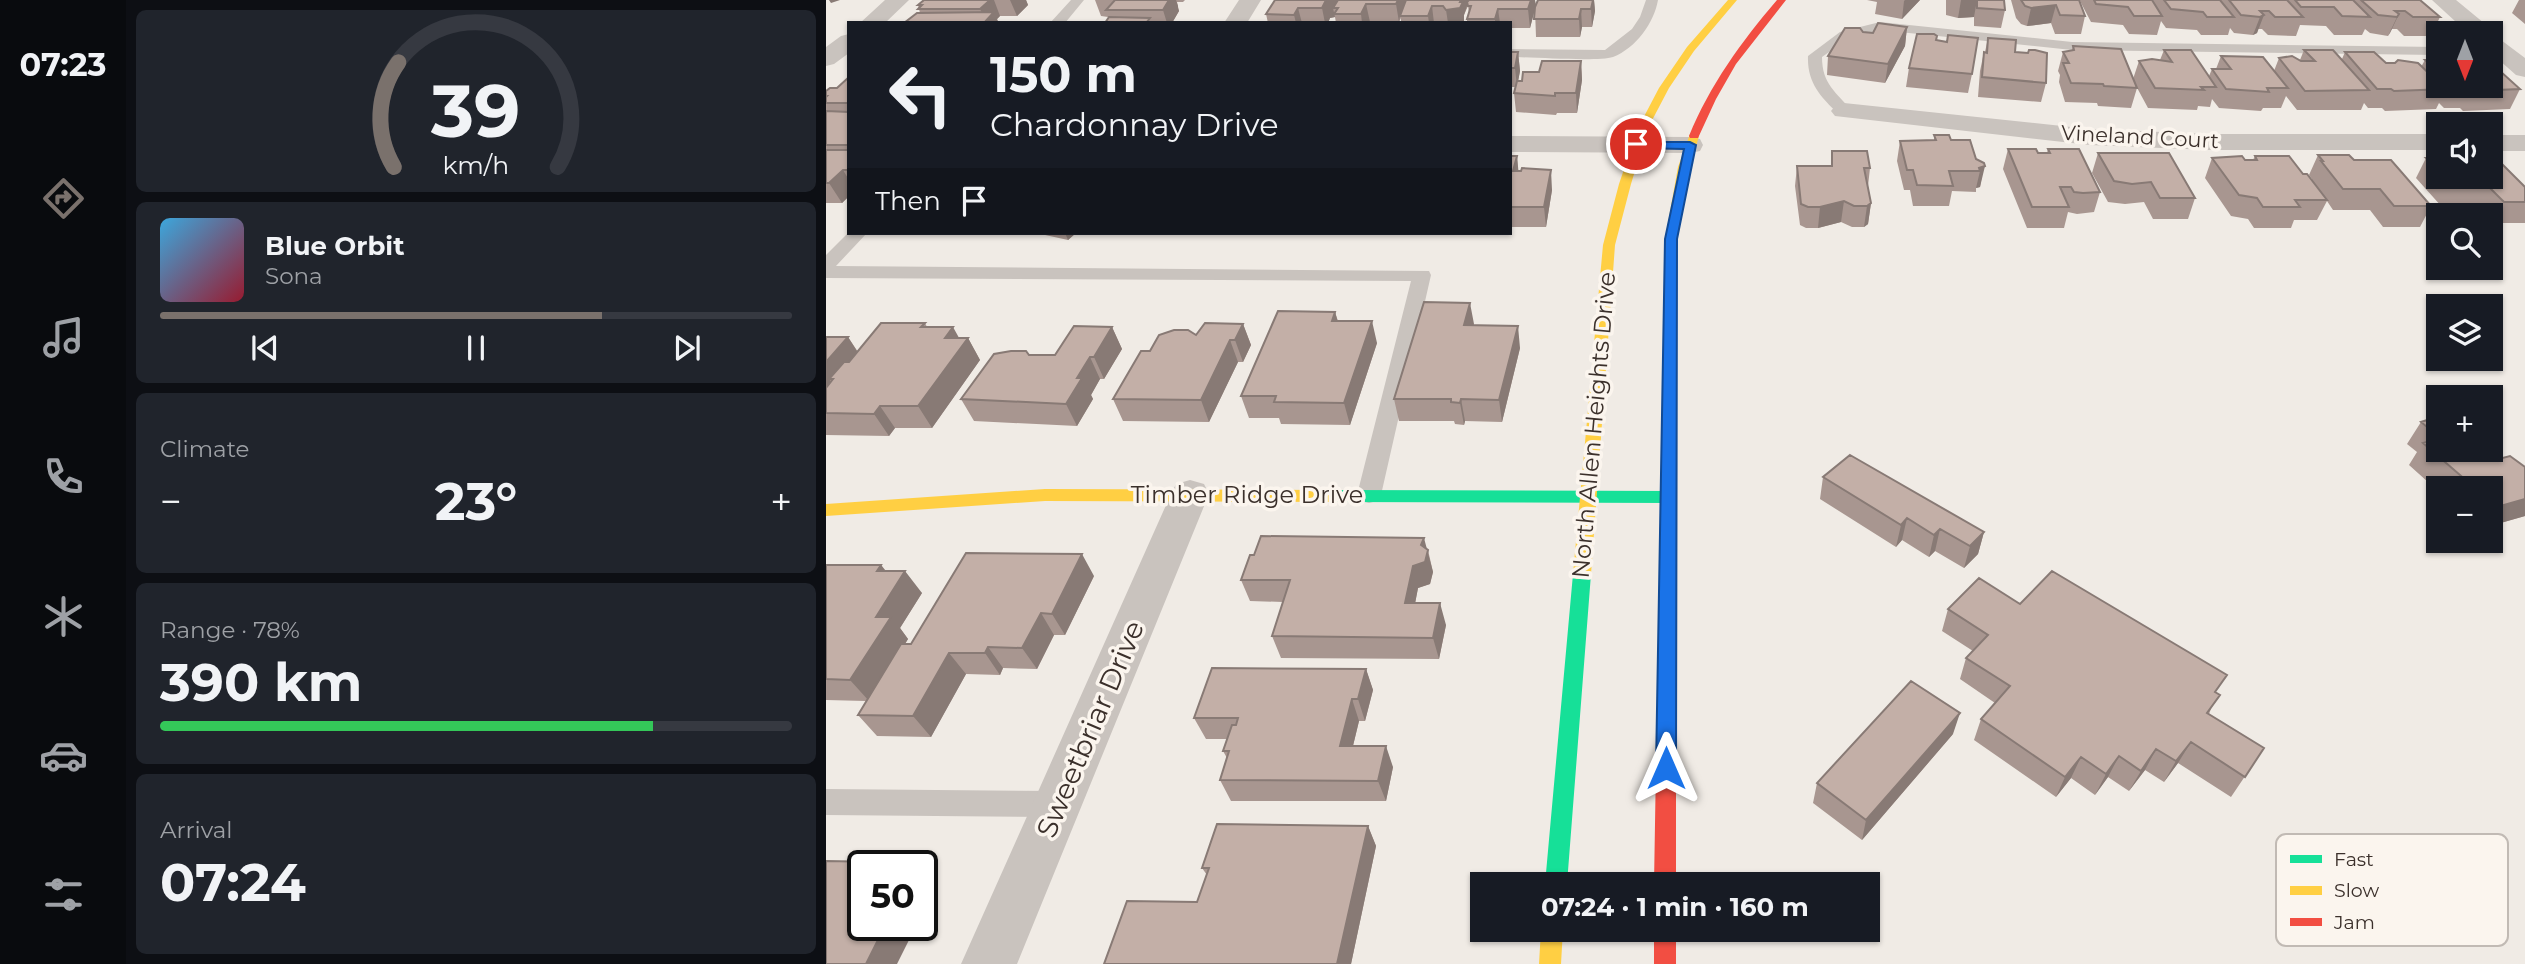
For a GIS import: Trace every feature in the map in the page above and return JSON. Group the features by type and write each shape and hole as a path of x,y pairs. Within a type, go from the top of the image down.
{"main road":[{"name":"North Allen Heights Drive","path":"1557,872 1609,245 1636,144 1661,93 1692,48 1734,0"},
{"path":"1665,872 1671,239 1690,145 1710,99 1735,57 1782,0"},
{"name":"Timber Ridge Drive","path":"826,510 1045,495 1669,497"},
{"path":"1550,964 1551,942"},
{"path":"1665,942 1665,964"}],"street":[{"path":"873,21 898,0"},
{"path":"1236,21 1250,0"},
{"path":"2443,0 2468,21"},
{"path":"826,59 847,43"},
{"path":"2503,54 2525,70"},
{"name":"Vineland Court","path":"1844,111 2090,137 2210,142 2426,142"},
{"path":"2503,143 2525,143"},
{"path":"1512,144 1690,145"},
{"name":"Sweetbriar Drive","path":"989,964 1190,494"}],"lane":[{"path":"1059,21 1078,0"},
{"path":"1512,52 1608,54 1619,49 1642,27 1652,0"},
{"path":"1844,111 1821,90 1814,71 1815,56 1831,40 1863,27 1880,26 2072,46 2426,51"},
{"path":"826,266 856,235"},
{"path":"826,272 1422,275 1369,495"},
{"path":"826,802 1059,804"}],"building":[{"path":"924,0 990,0 980,9 918,9 922,5 918,5"},
{"path":"1115,0 1169,0 1163,10 1106,10"},
{"path":"1275,0 1326,0 1322,8 1298,8 1294,15 1266,14"},
{"path":"1338,0 1398,0 1396,4 1366,4 1361,14 1334,14 1338,8 1333,8"},
{"path":"1406,0 1463,2 1460,8 1446,10 1443,6 1432,6 1428,16 1400,16"},
{"path":"1469,0 1531,0 1528,9 1498,9 1495,19 1467,19 1471,6 1468,6"},
{"path":"1538,0 1593,0 1591,9 1581,9 1579,19 1534,19"},
{"path":"1977,0 2004,0 2005,10 1977,8"},
{"path":"2021,0 2079,0 2085,16 2060,15 2056,5 2031,8 2025,6"},
{"path":"2094,0 2152,0 2162,16 2134,16 2128,7 2096,4"},
{"path":"2164,0 2220,0 2234,17 2207,17 2203,12 2171,9"},
{"path":"2229,0 2287,0 2303,17 2275,17 2269,11 2260,11 2264,15 2260,17 2241,15"},
{"path":"2295,0 2353,0 2370,17 2342,16 2334,7 2301,7"},
{"path":"2361,0 2420,0 2440,17 2413,17 2405,11 2395,11 2399,14 2397,17 2378,15"},
{"path":"994,12 986,21 907,21 917,13"},
{"path":"1109,17 1150,18 1148,21 1106,21"},
{"path":"1878,23 1907,27 1888,64 1828,56 1845,28 1860,28 1863,32 1873,33"},
{"path":"1917,34 1934,34 1937,36 1936,40 1947,42 1948,35 1978,38 1972,74 1909,68"},
{"path":"1988,38 2016,40 2015,52 2028,53 2029,50 2035,50 2047,53 2046,83 1982,77"},
{"path":"2073,46 2121,49 2137,88 2071,83 2063,63 2069,63 2063,52 2074,50"},
{"path":"2164,50 2191,50 2216,87 2201,87 2204,90 2155,88 2139,61 2152,59 2172,62"},
{"path":"2304,50 2333,50 2369,90 2305,91 2279,58 2292,56 2301,61 2315,61"},
{"path":"1512,52 1518,52 1515,68 1512,68"},
{"path":"2345,52 2374,52 2386,63 2395,63 2398,60 2418,63 2426,71 2426,90 2377,89"},
{"path":"2221,56 2263,57 2288,88 2267,88 2269,92 2226,89 2212,69 2231,69"},
{"path":"1542,61 1581,61 1576,93 1555,93 1555,96 1514,93 1517,81 1522,81 1523,72 1539,72"},
{"path":"2503,74 2520,89 2503,90"},
{"path":"847,79 847,103 826,103 826,91 837,88"},
{"path":"826,111 847,112 847,145 826,145"},
{"path":"1934,135 1949,135 1951,140 1970,140 1976,159 1985,166 1979,168 1980,171 1949,171 1953,186 1917,185 1913,170 1907,170 1900,141 1936,140"},
{"path":"2008,149 2036,149 2038,153 2050,153 2048,149 2079,149 2100,192 2074,192 2071,187 2060,187 2069,207 2032,207"},
{"path":"826,150 847,150 847,170 843,170 826,183"},
{"path":"1832,151 1867,151 1870,168 1864,168 1871,203 1867,206 1854,206 1844,201 1820,207 1801,204 1797,166 1832,166"},
{"path":"2098,153 2169,153 2195,198 2160,198 2151,182 2132,184 2114,181"},
{"path":"2318,155 2349,155 2354,160 2391,160 2428,203 2426,206 2394,206 2380,189 2343,189"},
{"path":"1512,156 1517,156 1513,171 1521,171 1522,168 1551,170 1544,207 1512,207"},
{"path":"2242,156 2245,160 2257,160 2255,156 2289,156 2327,200 2295,200 2300,207 2263,207 2257,198 2239,195 2212,158"},
{"path":"2503,165 2525,187 2525,202 2504,202 2491,189 2503,189"},
{"path":"1424,302 1470,303 1464,325 1518,326 1499,400 1461,399 1460,403 1451,402 1451,399 1394,399"},
{"path":"1278,311 1335,312 1332,321 1372,321 1344,403 1274,402 1276,396 1241,396"},
{"path":"881,323 925,323 921,327 953,327 945,338 968,338 918,406 880,406 874,414 826,413 826,388 833,379 829,379 844,362 849,362"},
{"path":"1205,323 1243,324 1235,340 1230,340 1201,400 1113,399 1141,351 1150,351 1159,335 1174,330 1188,330 1196,335"},
{"path":"1074,326 1112,327 1094,357 1090,357 1077,378 1082,378 1066,404 961,399 994,354 1026,351 1029,355 1055,355"},
{"path":"826,337 848,337 826,362"},
{"path":"1850,455 1984,532 1970,546 1940,529 1934,535 1907,518 1901,525 1823,477"},
{"path":"2510,456 2525,467 2525,499 2503,505 2503,476 2461,476 2445,462 2503,462 2503,458"},
{"path":"1261,536 1424,538 1421,545 1428,550 1425,562 1413,566 1405,603 1440,603 1433,638 1272,636 1290,580 1241,580 1250,555 1254,555"},
{"path":"966,553 1082,554 1052,614 1041,613 1022,648 988,647 985,653 949,653 913,716 858,715 901,644 911,644"},
{"path":"826,565 881,565 877,571 905,571 876,617 891,617 850,680 826,679"},
{"path":"2052,571 2227,675 2215,692 2220,695 2207,713 2264,748 2245,777 2191,742 2176,761 2156,749 2141,771 2119,756 2106,774 2081,757 2065,777 1981,719 2010,686 1966,658 1988,635 1948,609 1979,578 2020,604"},
{"path":"1212,668 1366,669 1358,699 1352,699 1340,746 1386,746 1378,781 1220,780 1229,751 1223,751 1232,725 1236,725 1238,718 1194,718"},
{"path":"1911,681 1960,713 1866,820 1817,783"},
{"path":"1217,824 1368,826 1337,964 1104,964 1127,901 1197,902 1209,868 1202,868"},
{"path":"826,861 847,861 847,941 878,941 866,964 826,964"}],"traffic: fast":[{"path":"1336,496 1669,497"},
{"path":"1557,872 1582,574"}],"traffic: slow":[{"path":"1582,574 1609,245 1625,184 1643,128 1664,88 1690,49 1733,0"},
{"path":"1668,524 1671,239 1684,167 1694,136"},
{"path":"826,510 1045,495 1336,496"},
{"path":"1550,964 1551,942"}],"traffic: jam":[{"path":"1694,136 1721,81 1756,31 1782,0"},
{"path":"1665,872 1668,524"},
{"path":"1665,942 1665,964"}],"route":[{"path":"1636,144 1690,145 1671,239 1666,768"}]}
